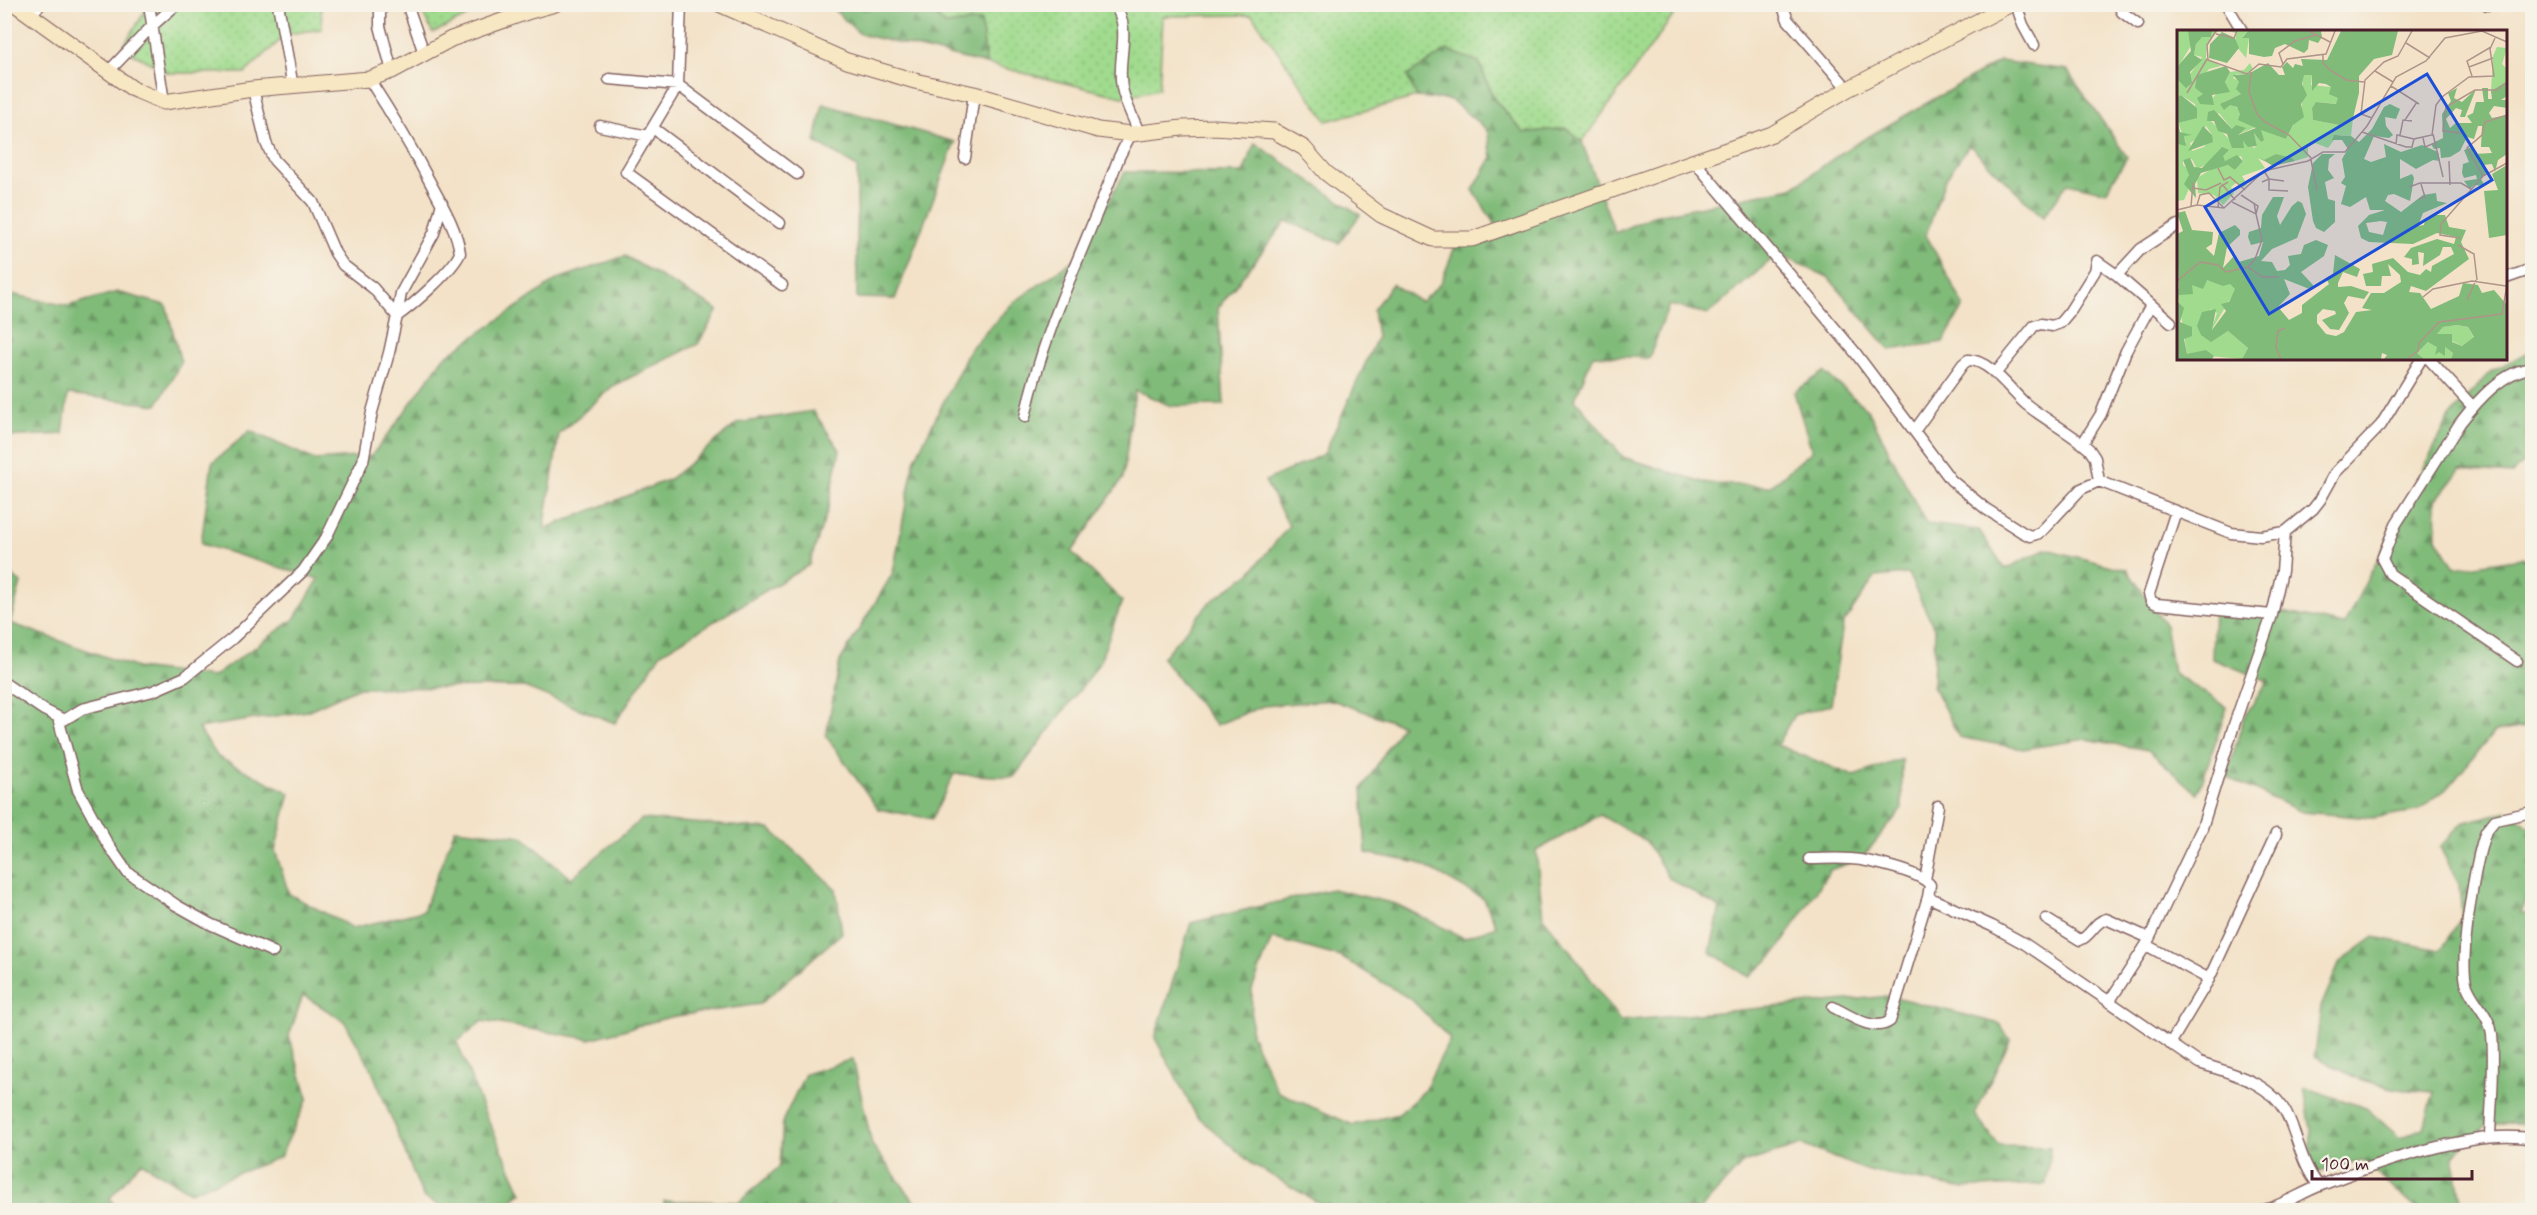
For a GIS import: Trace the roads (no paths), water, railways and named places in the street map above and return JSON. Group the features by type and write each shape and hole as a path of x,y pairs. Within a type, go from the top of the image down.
{"street":[{"path":"15,4 133,89 164,102 253,89 369,79 392,71 452,39 555,4"},
{"path":"30,15 41,4"},
{"path":"149,4 164,102"},
{"path":"108,72 153,25 177,4"},
{"path":"278,4 293,87"},
{"path":"380,4 380,26 392,71"},
{"path":"407,4 424,53"},
{"path":"681,4 678,85 626,172 782,285"},
{"path":"719,4 847,61 915,81 974,94 1098,130 1135,134 1214,127 1274,131 1304,148 1326,173 1381,215 1433,239 1472,239 1772,134 1848,89 2011,4"},
{"path":"1114,4 1125,27 1121,67 1122,90 1135,134"},
{"path":"1782,4 1788,20 1848,89"},
{"path":"2016,4 2023,25 2034,45"},
{"path":"2118,4 2122,12 2138,24"},
{"path":"2226,4 2242,30"},
{"path":"369,79 402,130 442,203 455,235 459,256 450,268 397,316"},
{"path":"609,79 678,85 797,174"},
{"path":"253,89 266,143 274,160 313,202 343,266 373,288 397,316"},
{"path":"965,158 974,94"},
{"path":"600,126 650,132 780,223"},
{"path":"1024,417 1046,342 1119,157 1135,134"},
{"path":"1695,162 1854,351 1951,480 1986,509 2030,536 2044,530 2081,489 2099,481 2141,495 2230,533 2261,536 2285,532 2313,509 2335,473 2365,444 2380,425 2421,360"},
{"path":"4,683 58,718 66,720 82,709 153,691 185,677 233,638 303,571 326,538 363,461 372,412 386,364 401,293 434,232 442,203"},
{"path":"2117,275 2141,249 2177,226"},
{"path":"1995,374 2034,326 2042,324 2052,326 2064,319 2095,271 2096,261 2117,275 2171,322"},
{"path":"2507,277 2532,269"},
{"path":"2083,443 2101,414 2126,351 2151,305"},
{"path":"1915,430 1968,360 1978,361 2010,386 2027,405 2083,443 2095,458 2099,481"},
{"path":"2423,360 2473,407"},
{"path":"2517,662 2390,574 2382,559 2396,524 2447,442 2473,407 2509,375 2521,369 2532,368"},
{"path":"2175,511 2149,594 2151,601 2157,604 2204,610 2272,615"},
{"path":"2109,1002 2148,941 2202,828 2272,615 2282,571 2285,532"},
{"path":"58,718 78,790 107,843 127,872 176,905 210,924 273,952"},
{"path":"1925,880 1938,806"},
{"path":"2490,1136 2492,1034 2487,1017 2466,984 2464,959 2466,931 2486,831 2495,820 2532,813"},
{"path":"2170,1044 2209,979 2276,834"},
{"path":"1809,859 1852,859 1882,865 1925,880 1930,885 1890,1021 1883,1026 1875,1026 1833,1007"},
{"path":"1928,897 2006,934 2199,1063 2269,1090 2287,1114 2303,1161 2319,1186"},
{"path":"2046,919 2080,940 2086,937 2099,921 2106,919 2148,941 2209,979"},
{"path":"2264,1210 2319,1186 2422,1152 2490,1136 2532,1139"}]}
